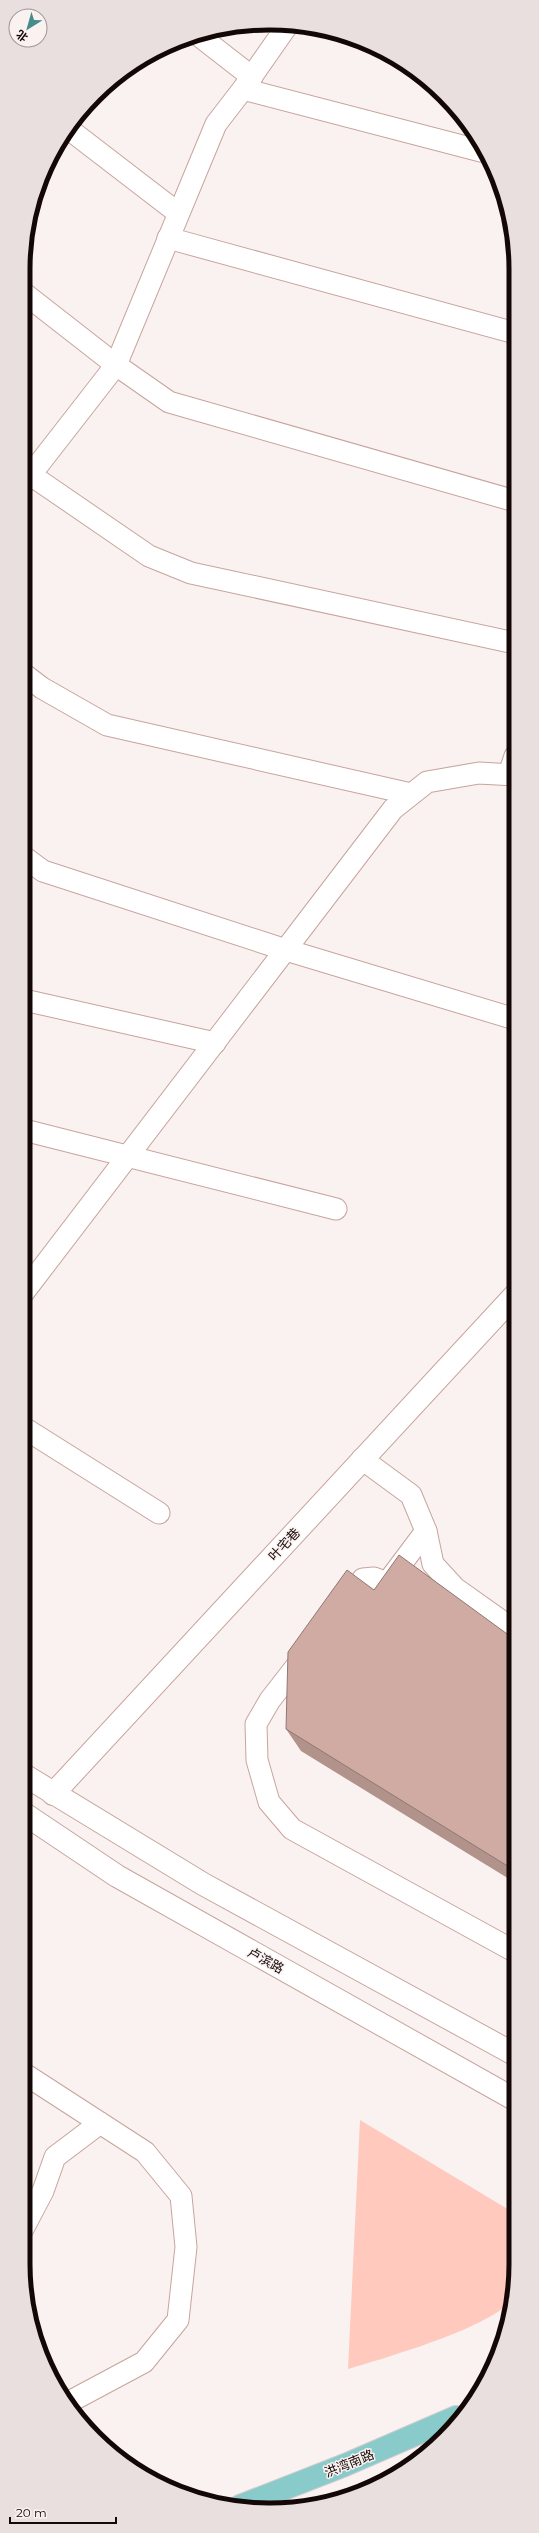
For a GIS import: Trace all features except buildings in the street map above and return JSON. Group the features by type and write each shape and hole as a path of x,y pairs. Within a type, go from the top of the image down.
{"main road":[{"name":"叶宅巷","path":"53,1794 509,1301"},
{"path":"30,1779 203,1884 509,2051"},
{"name":"卢滨路","path":"30,1817 117,1876 509,2096"},
{"name":"洪湾南路","path":"251,2502 344,2466 452,2419"}],"lane":[{"path":"30,472 116,365 216,124 284,31"},
{"path":"203,40 247,83 477,150"},
{"path":"73,132 178,214"},
{"path":"168,238 509,331"},
{"path":"30,298 116,365 169,402 509,498"},
{"path":"30,478 149,556 191,573 509,643"},
{"path":"30,680 107,725 411,794"},
{"path":"30,1284 128,1158 393,809 427,782 509,769"},
{"path":"30,861 43,871 286,950 509,1017"},
{"path":"30,1001 215,1043"},
{"path":"30,1132 128,1158 336,1209"},
{"path":"30,1432 159,1514"},
{"path":"362,1459 410,1495 426,1531 433,1564 455,1588 509,1626"},
{"path":"331,1621 363,1578 374,1578 387,1584 426,1531"},
{"path":"317,1640 270,1700 256,1724 257,1760 269,1802 292,1829 509,1949"},
{"path":"30,2078 145,2152 181,2196 186,2247 178,2320 144,2362 72,2400"},
{"path":"30,2216 43,2191 55,2157 100,2123"}],"shaded area":[{"path":"360,2120 509,2210 509,2264 505,2307 488,2318 439,2340 348,2369"}]}
